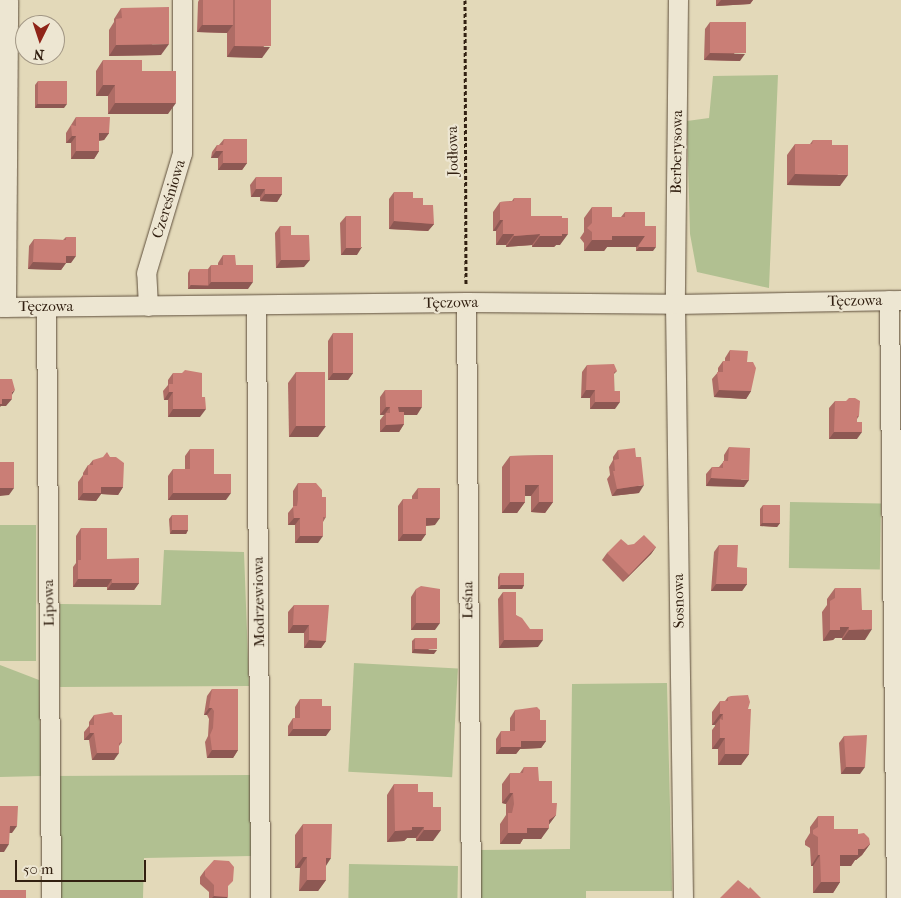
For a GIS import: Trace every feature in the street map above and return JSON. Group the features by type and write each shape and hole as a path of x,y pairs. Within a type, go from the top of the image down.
{"street":[{"path":"3,307 8,0"},
{"name":"Czereśniowa","path":"148,306 146,273 182,153 182,0"},
{"name":"Berberysowa","path":"675,304 678,0"},
{"path":"895,300 896,898"},
{"name":"Tęczowa","path":"3,307 256,306 466,302 675,304 895,300"},
{"name":"Leśna","path":"466,302 471,898"},
{"name":"Sosnowa","path":"675,304 683,898"},
{"name":"Modrzewiowa","path":"256,306 260,898"},
{"name":"Lipowa","path":"46,308 51,898"}],"path":[{"name":"Jodłowa","path":"465,0 466,302"}],"green space":[{"path":"778,75 769,288 697,272 690,234 687,121 709,118 713,76"},
{"path":"790,502 881,504 880,570 789,568"},
{"path":"0,525 36,525 36,661 0,661"},
{"path":"164,550 244,552 249,686 60,687 60,604 161,605"},
{"path":"354,663 458,668 452,777 348,772"},
{"path":"0,665 39,680 41,776 0,777"},
{"path":"667,683 672,891 586,891 586,898 479,898 477,850 570,849 572,684"},
{"path":"250,775 251,856 144,858 143,898 51,898 51,776"},
{"path":"349,864 458,866 457,898 348,898"}],"building":[{"path":"203,0 233,0 233,25 203,25"},
{"path":"235,0 271,0 271,46 235,46"},
{"path":"169,7 169,44 116,45 116,19 122,18 121,8"},
{"path":"710,22 746,22 746,53 710,53"},
{"path":"103,60 142,60 142,71 176,71 176,103 115,103 115,85 103,85"},
{"path":"38,81 67,81 67,104 38,104"},
{"path":"76,117 110,117 109,133 99,133 99,151 76,151 76,136 72,136 71,125 76,126"},
{"path":"224,139 247,139 247,163 223,163 223,151 216,151 217,145 223,145"},
{"path":"813,140 832,140 832,145 848,145 848,175 795,174 795,144 812,144"},
{"path":"256,177 282,177 282,194 265,194 265,189 256,189"},
{"path":"394,192 413,192 413,198 423,198 423,205 433,205 434,224 394,221"},
{"path":"514,198 531,198 531,216 562,216 562,218 568,218 568,234 562,234 562,236 540,236 540,234 514,236 514,234 503,234 503,220 500,220 500,202 514,201"},
{"path":"592,207 612,207 612,217 625,217 625,212 645,212 645,236 612,236 612,240 592,240 592,232 587,228 592,223"},
{"path":"346,216 361,216 361,248 346,248"},
{"path":"280,226 291,226 291,235 309,235 310,260 281,260"},
{"path":"645,226 656,226 656,247 639,247 645,236"},
{"path":"66,237 76,237 76,256 66,256 66,263 33,262 34,239 66,240"},
{"path":"223,255 235,255 236,265 253,265 253,282 211,282 211,265 223,265"},
{"path":"190,269 208,269 208,285 190,285"},
{"path":"333,333 353,333 353,373 333,373"},
{"path":"730,350 748,351 747,362 753,362 756,368 751,391 719,390 717,372 723,372 723,361 730,361"},
{"path":"614,364 617,371 614,372 614,391 620,391 620,402 595,402 595,390 586,390 587,365"},
{"path":"185,370 202,373 202,397 205,397 206,409 173,409 173,392 169,392 169,384 173,384 173,373 182,373"},
{"path":"296,372 325,372 325,426 296,426"},
{"path":"0,379 12,379 15,390 12,392 12,399 2,399 2,404 0,404"},
{"path":"385,390 422,390 422,407 398,407 399,412 404,412 404,424 386,425 386,413 390,413 390,407 386,407"},
{"path":"849,398 855,398 860,401 857,422 862,422 862,432 834,432 835,401 846,401"},
{"path":"729,447 750,448 749,480 711,478 712,467 723,468 723,461 728,461"},
{"path":"635,448 636,457 641,457 644,485 617,489 613,471 615,471 614,460 619,459 618,450"},
{"path":"190,449 214,449 214,474 231,474 231,493 173,493 173,469 190,469"},
{"path":"107,452 110,457 116,457 124,463 123,487 101,487 101,493 83,493 83,475 88,475 88,465 93,465 93,460 103,457"},
{"path":"553,455 553,502 539,502 539,485 525,485 525,502 510,502 510,456"},
{"path":"0,462 14,462 14,488 0,488"},
{"path":"298,483 316,483 322,490 322,497 326,497 326,517 323,517 323,536 300,536 300,518 294,518 293,506 297,506"},
{"path":"418,488 440,488 440,518 426,518 426,534 403,534 403,499 418,499"},
{"path":"763,505 780,505 780,523 763,523"},
{"path":"172,515 188,515 188,530 172,530"},
{"path":"81,528 107,528 107,559 139,558 139,583 112,583 112,579 78,579 78,560 81,560"},
{"path":"644,535 656,547 629,575 607,553 621,539 628,545 634,544"},
{"path":"719,545 738,545 737,567 747,568 747,584 716,584"},
{"path":"500,573 524,573 524,585 500,585"},
{"path":"421,586 440,589 440,623 416,623 416,589"},
{"path":"835,588 861,588 862,610 872,610 872,629 849,630 849,627 840,627 840,630 830,630 830,601 835,598"},
{"path":"503,592 516,592 516,615 522,618 530,629 543,629 543,640 504,640"},
{"path":"294,605 329,605 326,641 309,640 309,625 293,625"},
{"path":"415,638 437,638 437,649 415,649"},
{"path":"212,689 238,689 238,750 212,750 210,735 213,728 214,711 212,708 209,708"},
{"path":"748,695 750,702 748,709 751,709 749,754 725,754 725,738 720,738 720,719 723,720 723,714 720,714 720,701 728,701 728,697 731,696"},
{"path":"300,699 322,699 322,706 331,706 331,729 293,729 293,718 300,718"},
{"path":"537,707 540,710 540,720 546,720 546,741 521,741 521,747 501,747 501,731 515,731 515,710"},
{"path":"112,712 114,715 122,715 122,742 119,743 119,753 97,753 94,733 90,733 90,725 94,725 94,715"},
{"path":"867,735 865,767 846,767 844,736"},
{"path":"524,767 538,767 539,781 552,781 552,803 557,803 556,815 549,820 549,828 527,828 527,833 508,833 508,813 512,813 514,804 513,793 510,793 510,773 523,773"},
{"path":"394,784 418,784 418,792 433,792 433,807 441,807 441,830 424,830 424,827 412,827 412,830 395,831"},
{"path":"0,806 18,806 17,826 10,826 9,844 0,844"},
{"path":"818,816 834,816 834,829 858,829 858,834 864,833 869,838 870,844 864,849 858,849 858,855 840,855 840,882 821,882 818,837 813,834 813,830 818,827"},
{"path":"303,824 332,824 331,858 326,858 326,880 307,880 307,857 303,857"},
{"path":"214,860 229,861 234,867 233,881 228,886 228,897 214,896 214,885 205,876 205,870"},
{"path":"738,880 749,889 750,887 761,898 720,898"},
{"path":"0,890 26,890 26,898 0,898"}]}
